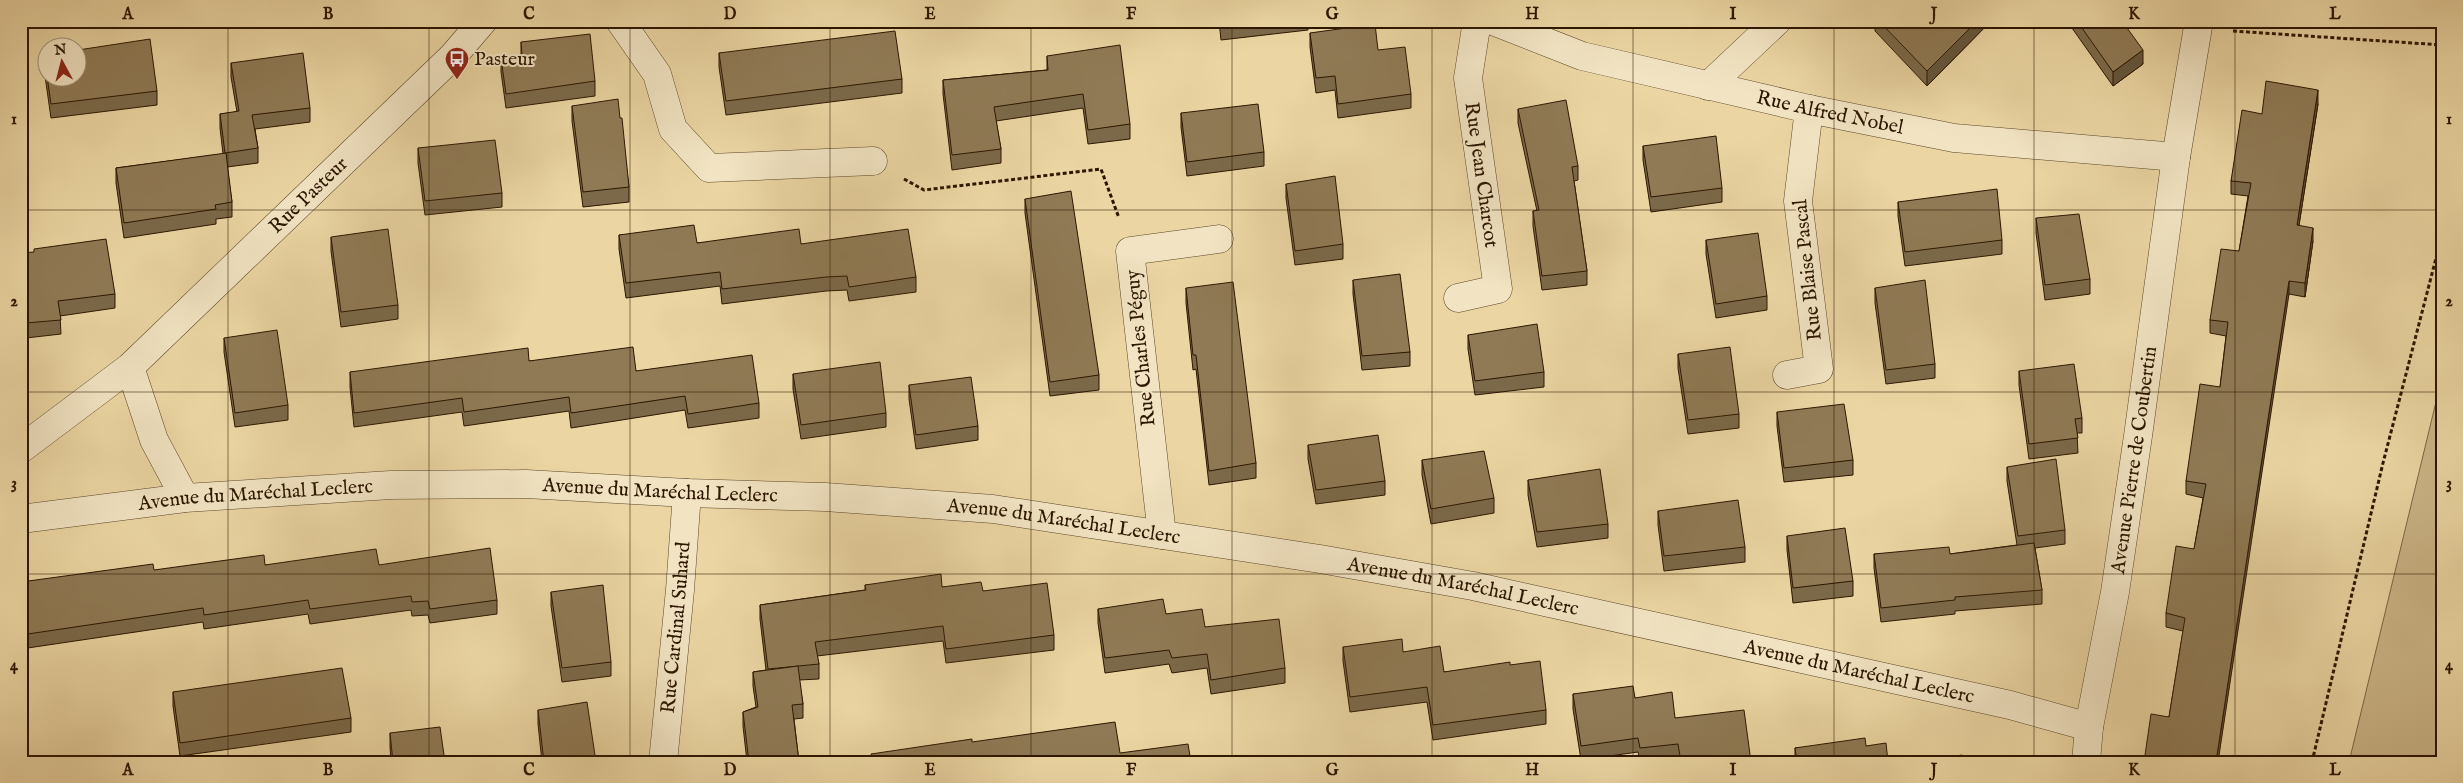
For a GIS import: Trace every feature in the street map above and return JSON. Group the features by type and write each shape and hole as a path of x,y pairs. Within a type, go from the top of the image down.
{"street":[{"name":"Rue Pasteur","path":"21,449 130,367 453,56 483,21"},
{"path":"620,21 657,74 673,129 709,168 873,161"},
{"name":"Rue Jean Charcot","path":"1458,298 1498,289 1468,78 1477,21"},
{"name":"Rue Alfred Nobel","path":"1493,21 1582,56 1809,109 1954,138 2176,157"},
{"path":"1708,86 1777,21"},
{"name":"Avenue Pierre de Coubertin","path":"2086,762 2089,727 2118,573 2155,323 2176,157 2198,25"},
{"name":"Rue Blaise Pascal","path":"1787,375 1819,369 1798,201 1809,109"},
{"name":"Rue Charles Péguy","path":"1162,535 1130,251 1219,239"},
{"path":"130,367 154,440 185,498"},
{"name":"Avenue du Maréchal Leclerc","path":"21,519 185,498 401,485 526,484 687,493 825,497 993,509 1473,586 2010,705 2089,727"},
{"name":"Rue Cardinal Suhard","path":"663,762 680,590 687,493"}],"path":[{"path":"2198,25 2442,45"},
{"path":"873,161 924,190 1101,169 1130,251"},
{"path":"2312,762 2386,454 2442,235"}],"shaded area":[{"path":"2442,377 2442,762 2349,762"}],"building":[{"path":"1221,21 1258,21 1221,26"},
{"path":"1879,21 1977,21 1927,71"},
{"path":"2077,21 2122,21 2143,50 2113,72"},
{"path":"1375,24 1378,50 1405,47 1411,94 1338,104 1335,76 1316,78 1310,33"},
{"path":"895,31 902,79 726,101 719,53"},
{"path":"590,34 595,81 506,94 501,58 522,55 521,42"},
{"path":"150,39 157,91 51,104 49,88 88,88 88,48"},
{"path":"1120,45 1130,124 1088,130 1083,94 994,107 1001,149 952,155 943,80 1048,70 1047,56"},
{"path":"303,53 310,108 252,115 258,148 225,153 220,114 239,111 231,63"},
{"path":"2266,81 2318,90 2297,225 2313,228 2305,283 2289,281 2216,762 2144,762 2151,714 2169,717 2185,618 2166,613 2176,546 2194,549 2206,484 2186,481 2200,384 2220,387 2228,322 2210,320 2221,249 2239,251 2251,183 2231,181 2242,110 2262,114"},
{"path":"618,99 620,118 622,118 629,187 583,192 572,106"},
{"path":"1566,100 1578,166 1572,167 1587,271 1542,276 1533,211 1539,210 1518,109"},
{"path":"1258,104 1264,152 1187,162 1181,113"},
{"path":"1716,136 1722,188 1651,197 1643,146"},
{"path":"495,140 502,193 425,201 418,148"},
{"path":"226,153 232,202 215,205 216,209 124,223 116,168"},
{"path":"1335,176 1343,244 1295,251 1286,184"},
{"path":"1997,189 2002,240 1905,252 1898,202"},
{"path":"1071,191 1099,375 1050,382 1025,199"},
{"path":"2079,214 2090,279 2045,285 2036,218"},
{"path":"694,225 697,243 799,229 801,244 908,229 916,277 849,287 847,276 722,289 720,272 626,283 619,235"},
{"path":"388,229 398,305 341,312 331,237"},
{"path":"1758,233 1767,296 1716,304 1706,240"},
{"path":"106,239 115,294 58,301 61,320 26,323 21,292 21,253 34,252 34,249"},
{"path":"1400,274 1410,352 1362,356 1353,280"},
{"path":"1925,280 1935,364 1886,370 1875,288"},
{"path":"1233,282 1256,463 1209,471 1196,355 1193,355 1186,288"},
{"path":"1537,324 1544,372 1475,381 1468,335"},
{"path":"277,330 288,405 235,413 224,338"},
{"path":"633,347 636,371 752,355 759,403 688,414 685,396 571,413 569,397 464,412 462,398 354,413 350,372 528,348 529,361"},
{"path":"1730,347 1739,414 1688,420 1678,354"},
{"path":"880,362 886,413 801,425 793,374"},
{"path":"2074,364 2082,418 2075,419 2078,438 2029,444 2019,371"},
{"path":"971,377 978,426 916,435 909,385"},
{"path":"1844,404 1853,460 1784,468 1777,412"},
{"path":"1378,435 1385,481 1316,490 1308,445"},
{"path":"1484,451 1494,498 1431,509 1422,460"},
{"path":"2056,459 2065,530 2018,536 2007,467"},
{"path":"1600,469 1608,524 1537,532 1528,480"},
{"path":"1738,500 1745,547 1664,556 1658,511"},
{"path":"1845,528 1853,581 1793,588 1787,536"},
{"path":"2034,543 2042,590 1955,597 1955,600 1881,608 1874,554 1949,547 1950,554"},
{"path":"490,548 497,600 430,609 428,601 412,602 411,596 310,609 308,600 204,615 203,608 21,635 21,582 153,564 154,570 264,555 265,565 376,549 379,565"},
{"path":"941,574 942,587 981,582 983,591 1047,583 1054,635 946,649 943,626 815,642 819,664 768,669 760,605 866,590 865,585"},
{"path":"603,585 611,662 562,668 551,592"},
{"path":"1163,599 1166,614 1202,609 1205,627 1279,619 1285,668 1211,680 1207,654 1172,658 1169,650 1105,658 1098,609"},
{"path":"1402,639 1403,652 1440,646 1444,672 1510,662 1510,665 1540,661 1546,710 1433,725 1427,687 1350,697 1343,647"},
{"path":"798,666 803,704 792,705 799,762 749,762 743,712 758,707 753,672"},
{"path":"342,668 351,718 180,743 173,692"},
{"path":"1633,686 1635,698 1672,692 1675,718 1744,710 1751,762 1681,762 1678,744 1640,748 1638,738 1581,746 1573,694"},
{"path":"587,702 596,762 544,762 538,710"},
{"path":"1115,722 1120,753 1188,744 1191,762 873,762 871,754 972,739 972,742"},
{"path":"440,727 445,762 393,762 390,733"},
{"path":"1865,738 1866,746 1886,743 1888,762 1797,762 1795,748"},
{"path":"1962,755 1962,762 1920,762"},
{"path":"138,758 139,762 110,762"}],"place":[{"name":"Pasteur","path":"457,80"}]}
